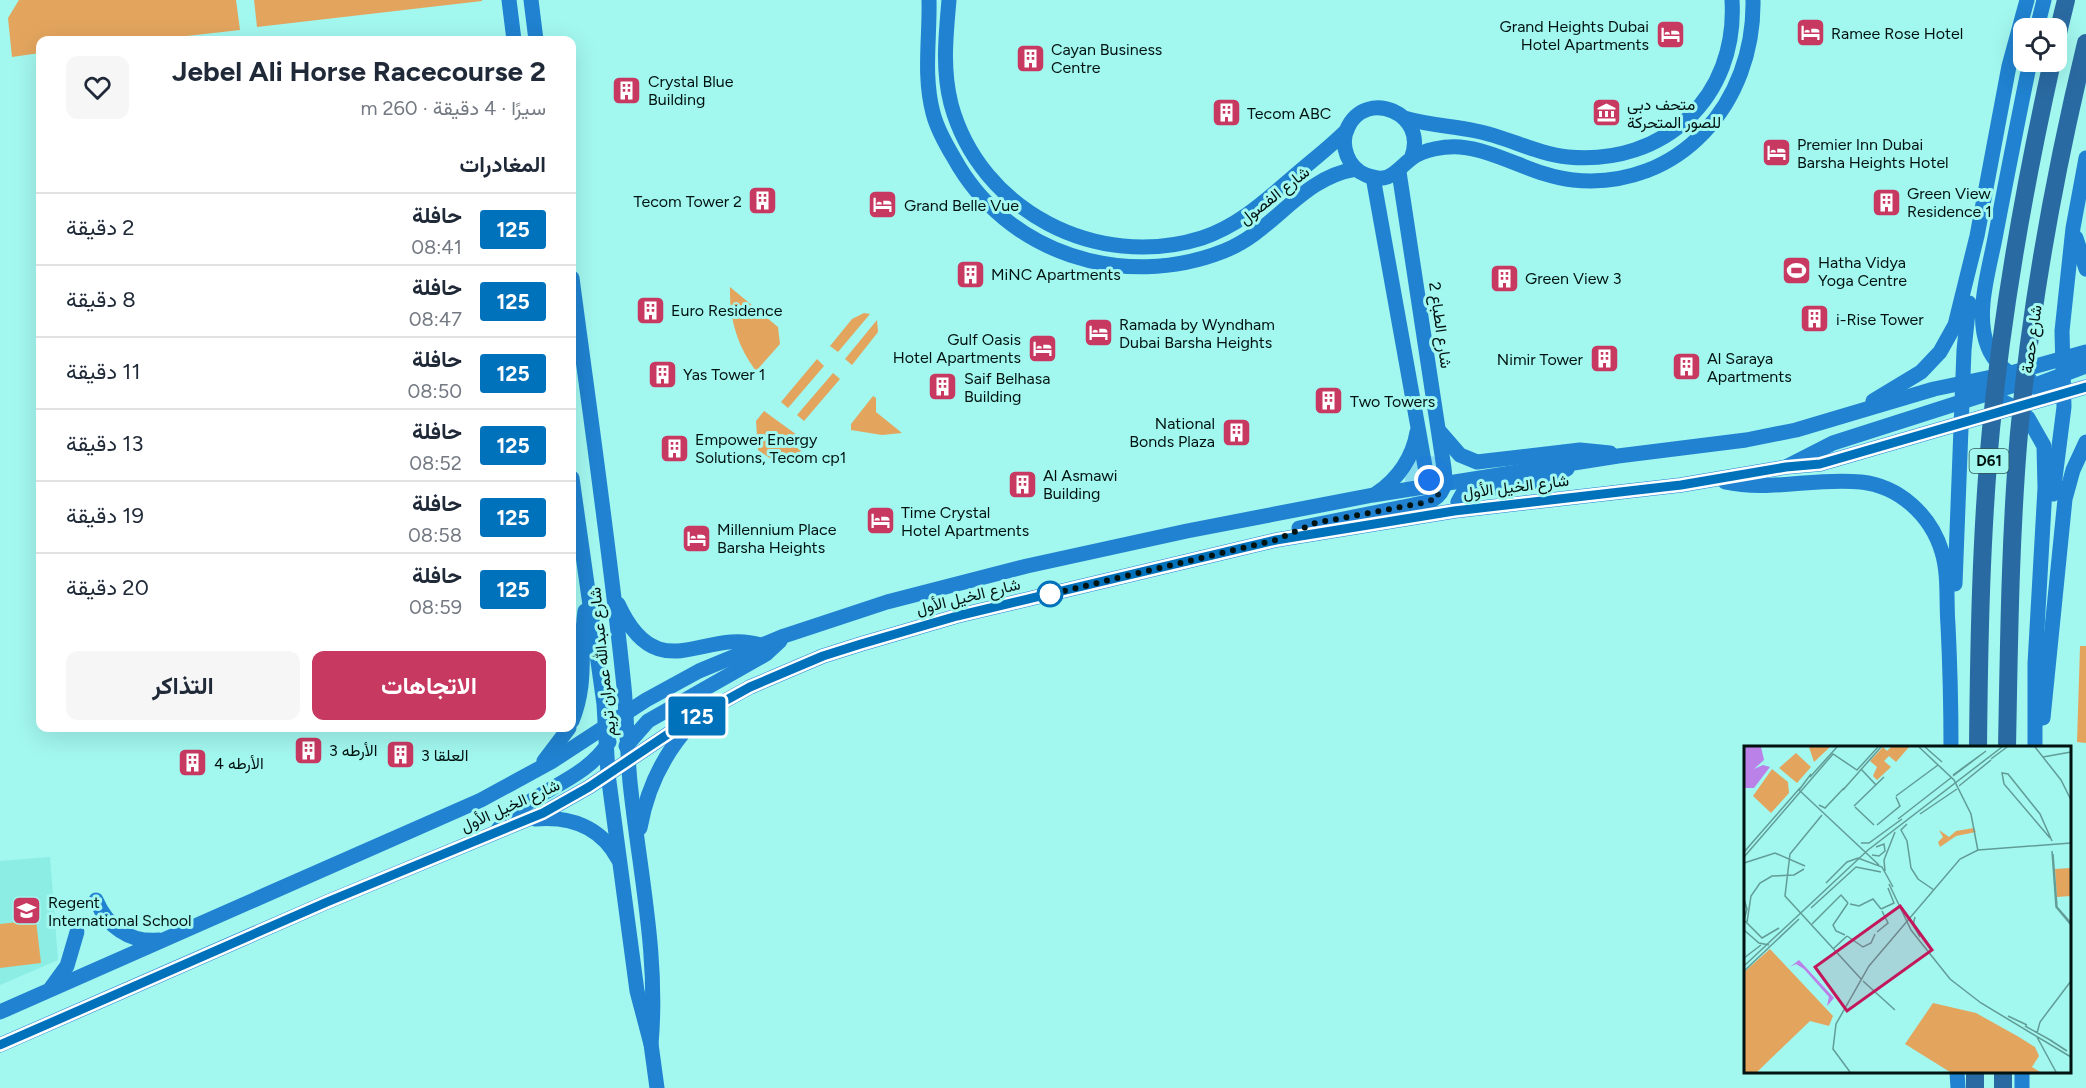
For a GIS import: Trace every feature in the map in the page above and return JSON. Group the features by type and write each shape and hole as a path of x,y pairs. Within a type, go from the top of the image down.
{"main road":[{"path":"531,0 536,36"},
{"name":"شارع الفصول","path":"928,0 926,54 929,94 946,145 966,180 999,216 1044,244 1070,255 1126,267 1183,264 1241,243 1320,180 1356,169"},
{"name":"شارع الفصول","path":"949,0 945,54 948,87 956,118 969,147 985,172 1011,200 1050,226 1074,236 1127,247 1171,245 1203,237 1245,217 1347,130"},
{"path":"1732,0 1734,16 1729,49 1708,95 1680,127 1664,138 1635,152 1604,158 1565,156 1537,151 1477,131 1431,125 1404,118 1389,109 1371,109 1356,117 1347,130 1347,155 1356,169 1373,177 1382,178 1399,172 1411,159 1434,149 1459,147 1486,153 1542,175 1588,181 1625,178 1660,165 1705,132 1732,95 1749,53 1753,0"},
{"path":"1850,413 1910,380 1940,352 1955,325 1977,236 2009,66 2017,0"},
{"path":"2009,66 2027,0"},
{"path":"2040,18 2044,0"},
{"path":"2062,18 2066,0"},
{"path":"509,1 513,36"},
{"name":"شارع حصة","path":"2007,746 2011,560 2019,431 2055,182 2086,43"},
{"path":"2028,72 2002,199 1983,320 1988,347 1993,356 2011,373 2028,384 2064,393"},
{"name":"شارع حصة","path":"1978,746 1981,571 1990,441 1999,363 2027,176 2050,72"},
{"path":"1404,118 1414,137 1411,159"},
{"path":"2043,546 2057,466 2064,393 2063,365 2073,228 2086,158"},
{"name":"شارع الطباع 2","path":"1399,172 1438,429 1439,488"},
{"path":"1373,177 1418,426 1439,488 1460,510"},
{"path":"2073,228 2086,270"},
{"path":"1950,644 1955,600 1963,403 1960,385 1977,236"},
{"path":"1387,255 1396,245 1406,245 1412,252"},
{"name":"شارع عبدالله عمران تريم","path":"576,309 613,594 624,690 623,714 652,951 654,1006 651,1044"},
{"name":"شارع الخيل الأول","path":"0,1012 480,800 575,748 623,714 699,671 784,636 887,602 1027,566 1187,531 1373,495 1411,488 1439,488 1618,456 1746,440 1796,430 1850,413 1960,385 2011,373 2063,365 2086,352"},
{"path":"1786,467 1833,443 2028,384 2063,365 2086,366"},
{"path":"2009,404 2028,384"},
{"path":"1960,385 2009,404 2028,418 2044,446 2043,546 2035,664 2037,746"},
{"name":"شارع الخيل الأول","path":"0,1045 497,831 529,820 557,806 702,713 786,670 861,644 957,616 1276,540 1460,510 1716,480 1786,467 1837,461 1962,422 2009,404 2086,387"},
{"path":"1959,472 1968,437 1985,414"},
{"path":"1373,495 1390,483 1404,467 1413,447 1418,426"},
{"path":"1438,429 1460,455 1478,462 1580,450 1599,451 1618,456"},
{"path":"2037,746 2065,499 2073,470 2086,442"},
{"path":"1460,510 1458,502 1463,493 1544,480 1571,465"},
{"path":"1716,480 1755,487 1861,482 1877,484 1907,500 1929,523 1942,552 1950,644 1951,746"},
{"path":"1408,506 1418,501 1421,496 1419,491 1411,488"},
{"path":"1276,540 1315,523 1428,502 1439,488"},
{"name":"شارع عبدالله عمران تريم","path":"576,507 606,728 606,746 612,771 612,795 638,991 651,1044 657,1088"},
{"path":"576,708 581,692 583,624 588,594"},
{"path":"613,594 634,631 660,648 689,652 736,641 760,645"},
{"path":"612,771 627,742 648,721 766,654 784,636"},
{"path":"638,843 644,808 656,774 676,741 702,713"},
{"path":"497,831 525,803 576,772 606,746 623,714"},
{"path":"536,770 549,757 565,732"},
{"path":"575,748 586,747 592,755 576,772"},
{"path":"529,820 558,819 586,826 608,843 623,869"},
{"path":"96,900 105,918 119,931 146,941 165,940"},
{"path":"46,992 67,966 77,932"},
{"path":"1957,1073 1958,1088"}],"shaded area":[{"path":"19,0 236,0 240,30 187,36 36,36 36,54 12,57 8,18"},
{"path":"254,0 482,0 482,1 257,27"},
{"path":"730,287 778,327 780,344 756,371 739,342 731,310"},
{"path":"864,313 870,314 838,352 830,346 852,319"},
{"path":"877,320 878,332 852,365 845,359"},
{"path":"817,359 824,366 788,408 781,402"},
{"path":"833,373 840,379 804,421 797,415"},
{"path":"873,396 876,398 876,412 902,433 882,435 851,430 851,424"},
{"path":"764,411 808,443 804,450 774,461 758,450 756,421"},
{"path":"2080,646 2086,646 2086,743 2077,742"},
{"name":"Regent International School","path":"50,857 58,960 0,985 0,861"},
{"path":"36,920 41,963 0,968 0,924"}],"bus line":[{"name":"125","path":"0,1045 327,902 543,813 589,787 683,724 750,687 786,670 861,644 957,616 1192,558 1276,540 1454,511 1681,485 1786,467 1837,461 1985,414 2086,387"}],"place":[{"name":"Ramee Rose Hotel","path":"1810,33"},
{"name":"Grand Heights Dubai Hotel Apartments","path":"1670,35"},
{"name":"Cayan Business Centre","path":"1030,58"},
{"name":"Crystal Blue Building","path":"627,90"},
{"name":"Tecom ABC","path":"1226,113"},
{"name":"متحف دبي للصور المتحركة","path":"1606,113"},
{"name":"Premier Inn Dubai Barsha Heights Hotel","path":"1776,153"},
{"name":"Tecom Tower 2","path":"763,201"},
{"name":"Green View Residence 1","path":"1886,202"},
{"name":"Grand Belle Vue","path":"883,205"},
{"name":"Hatha Vidya Yoga Centre","path":"1797,271"},
{"name":"MiNC Apartments","path":"970,274"},
{"name":"Green View 3","path":"1504,278"},
{"name":"Euro Residence","path":"650,310"},
{"name":"i-Rise Tower","path":"1815,319"},
{"name":"Ramada by Wyndham Dubai Barsha Heights","path":"1098,333"},
{"name":"Gulf Oasis Hotel Apartments","path":"1042,348"},
{"name":"Nimir Tower","path":"1604,359"},
{"name":"Al Saraya Apartments","path":"1686,367"},
{"name":"Yas Tower 1","path":"662,374"},
{"name":"Saif Belhasa Building","path":"943,387"},
{"name":"Two Towers","path":"1329,401"},
{"name":"National Bonds Plaza","path":"1236,432"},
{"name":"Empower Energy Solutions, Tecom cp1","path":"674,448"},
{"name":"Al Asmawi Building","path":"1022,484"},
{"name":"Time Crystal Hotel Apartments","path":"880,521"},
{"name":"Millennium Place Barsha Heights","path":"696,538"},
{"name":"الأرطه 3","path":"308,750"},
{"name":"العلقا 3","path":"400,755"},
{"name":"الأرطه 4","path":"193,763"},
{"name":"Regent International School","path":"27,911"}],"route":[{"path":"1050,594 1047,595 1192,558 1276,540 1294,530 1315,523 1428,502 1439,496 1429,480"}]}
